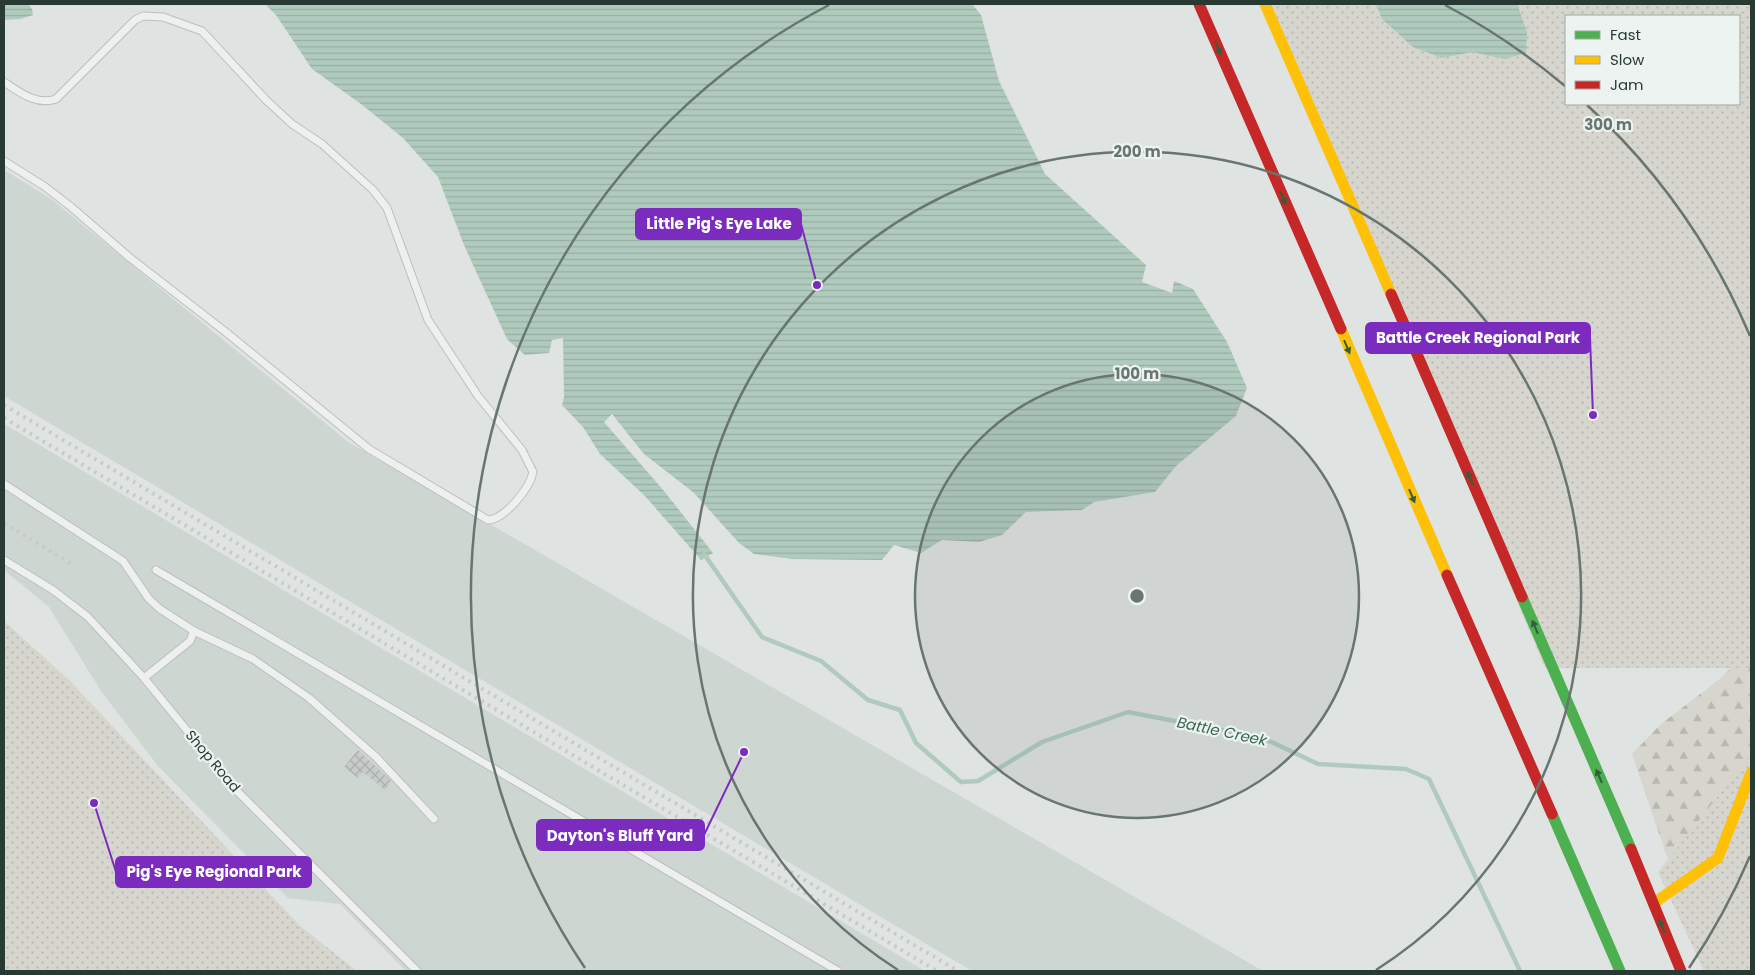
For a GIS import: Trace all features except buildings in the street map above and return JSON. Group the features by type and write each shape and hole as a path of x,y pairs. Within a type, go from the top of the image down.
{"main road":[{"path":"1198,4 1620,971"},
{"path":"1265,4 1654,904 1681,971"},
{"path":"1654,904 1718,858 1751,773"}],"lane":[{"path":"4,82 28,97 48,102 56,99 134,20 143,16 163,17 202,30 266,100 292,124 346,165 373,190 387,208 428,320 478,396 522,450 533,472 530,486 500,516 488,520 369,449 234,338 136,262 70,206 44,186 4,161"},
{"path":"4,484 123,561 149,599 194,631 254,659 309,698 376,757 434,819"},
{"name":"Shop Road","path":"4,560 52,590 88,617 144,678 235,789 417,971"},
{"path":"156,570 838,971"},
{"path":"144,678 190,641 194,631"}],"shaded area":[{"path":"4,4 28,4 32,9 33,15 20,19 4,20"},
{"path":"265,4 972,4 981,15 999,81 1045,174 1146,265 1142,282 1172,293 1174,281 1193,289 1227,342 1247,388 1236,416 1176,466 1155,492 1094,502 1082,510 1026,512 1002,535 979,542 942,540 921,553 894,545 882,560 792,559 754,554 739,543 693,492 644,454 612,414 604,422 664,491 713,553 701,560 645,496 600,454 583,427 562,405 564,397 563,338 552,340 549,353 525,355 507,339 464,245 438,177 403,138 361,104 312,69 276,15"},
{"path":"1376,4 1517,4 1527,32 1526,53 1505,59 1472,52 1442,58 1413,47 1382,19"},
{"path":"4,170 51,199 348,442 1263,971 972,971 4,396"},
{"path":"4,424 925,971 406,971 340,904 288,898 158,766 101,691 49,607 4,570"}],"green space":[{"path":"1265,4 1751,4 1751,668 1545,668"},
{"path":"4,621 70,681 300,926 357,971 4,971"},
{"path":"1751,646 1751,971 1697,925 1665,851 1632,754 1661,724 1720,679"},
{"path":"1751,754 1751,971 1704,971 1658,872"}],"waterway":[{"name":"Battle Creek","path":"704,554 762,637 821,661 868,700 900,710 916,743 961,782 978,781 1042,742 1128,712 1263,738 1318,764 1406,769 1429,779 1520,971"}],"railway":[{"path":"4,405 958,971"},
{"path":"4,418 937,971"},
{"path":"4,523 73,565"}],"traffic: fast":[{"path":"1522,597 1631,849"},
{"path":"1552,814 1620,971"}],"traffic: slow":[{"path":"1265,4 1391,294"},
{"path":"1341,329 1447,575"},
{"path":"1654,903 1718,858 1751,773"}],"traffic: jam":[{"path":"1199,4 1341,329"},
{"path":"1391,294 1522,597"},
{"path":"1447,575 1552,814"},
{"path":"1631,849 1681,971"}],"place":[{"name":"Little Pig's Eye Lake","path":"817,285"},
{"name":"Battle Creek Regional Park","path":"1593,415"},
{"name":"Dayton's Bluff Yard","path":"744,752"},
{"name":"Pig's Eye Regional Park","path":"94,803"}]}
